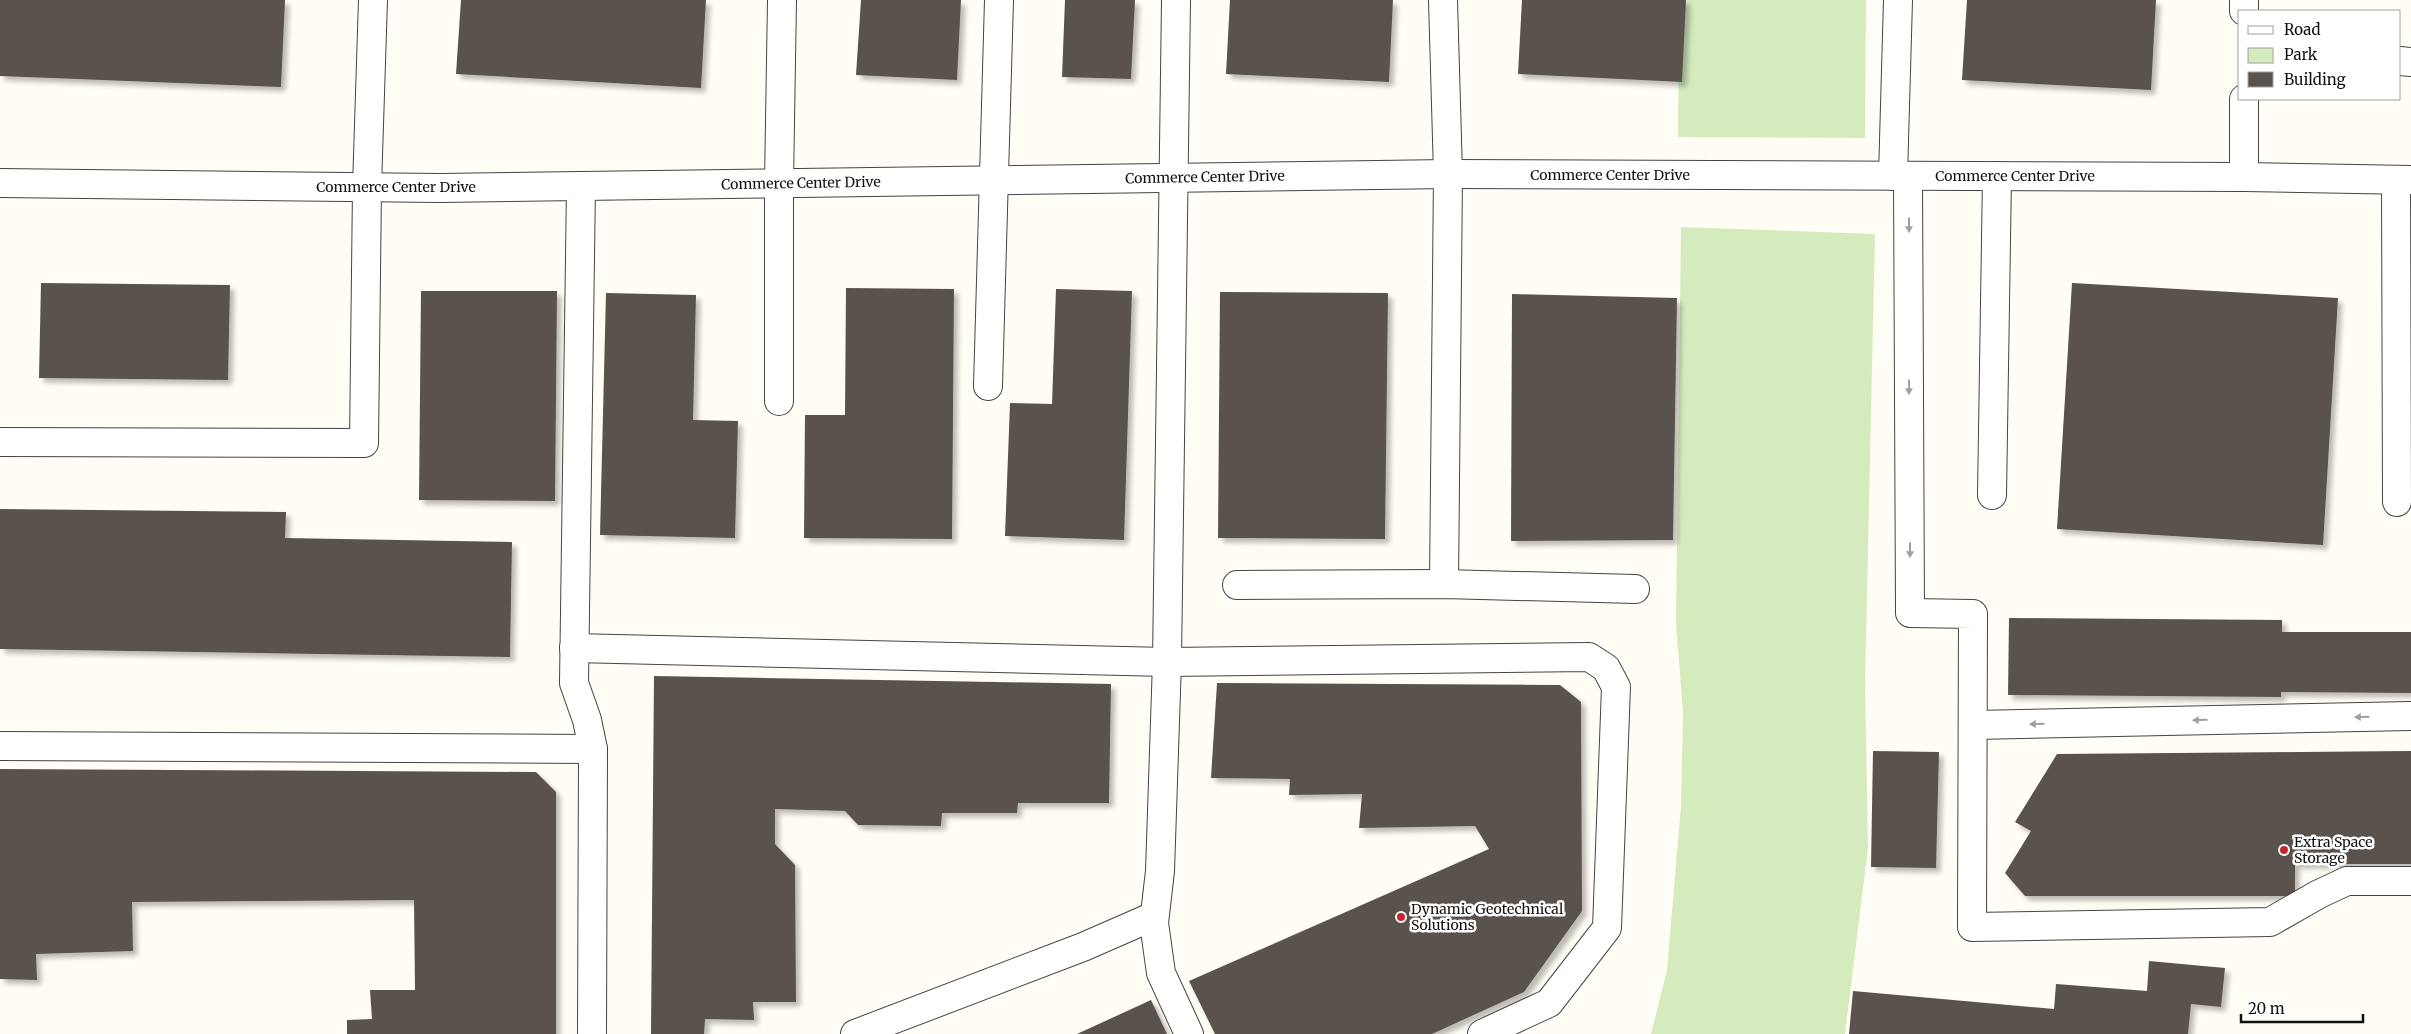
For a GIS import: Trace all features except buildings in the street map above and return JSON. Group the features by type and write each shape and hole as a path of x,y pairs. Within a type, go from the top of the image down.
{"street":[{"path":"0,442 364,443 367,187 373,0"},
{"path":"779,402 779,183 782,0"},
{"path":"988,386 992,180 999,0"},
{"path":"1176,0 1167,662 1160,871 1154,916 1161,973 1189,1034"},
{"path":"1443,0 1448,174 1444,584"},
{"path":"1898,0 1910,613 1974,614 1972,927 2270,922 2319,894 2347,882 2411,881"},
{"path":"2244,100 2244,177"},
{"name":"Commerce Center Drive","path":"0,183 367,187 581,186 1448,174 2244,177 2403,180"},
{"path":"1992,495 1996,176"},
{"path":"2397,502 2403,180"},
{"path":"581,186 574,683 587,720 592,749 592,1034"},
{"path":"1237,585 1444,584 1635,589"},
{"path":"574,648 1167,662 1589,657 1606,668 1616,687 1607,928 1548,1003 1482,1034"},
{"path":"1973,725 2411,716"},
{"path":"0,746 592,749"},
{"path":"855,1034 1082,948 1154,916"}],"green space":[{"path":"1679,0 1866,0 1865,138 1678,137"},
{"path":"1681,227 1875,234 1865,683 1868,848 1845,1034 1651,1034 1667,970 1681,806 1683,712 1676,623"}],"place":[{"name":"Extra Space Storage","path":"2284,850"},
{"name":"Dynamic Geotechnical Solutions","path":"1401,917"}]}
